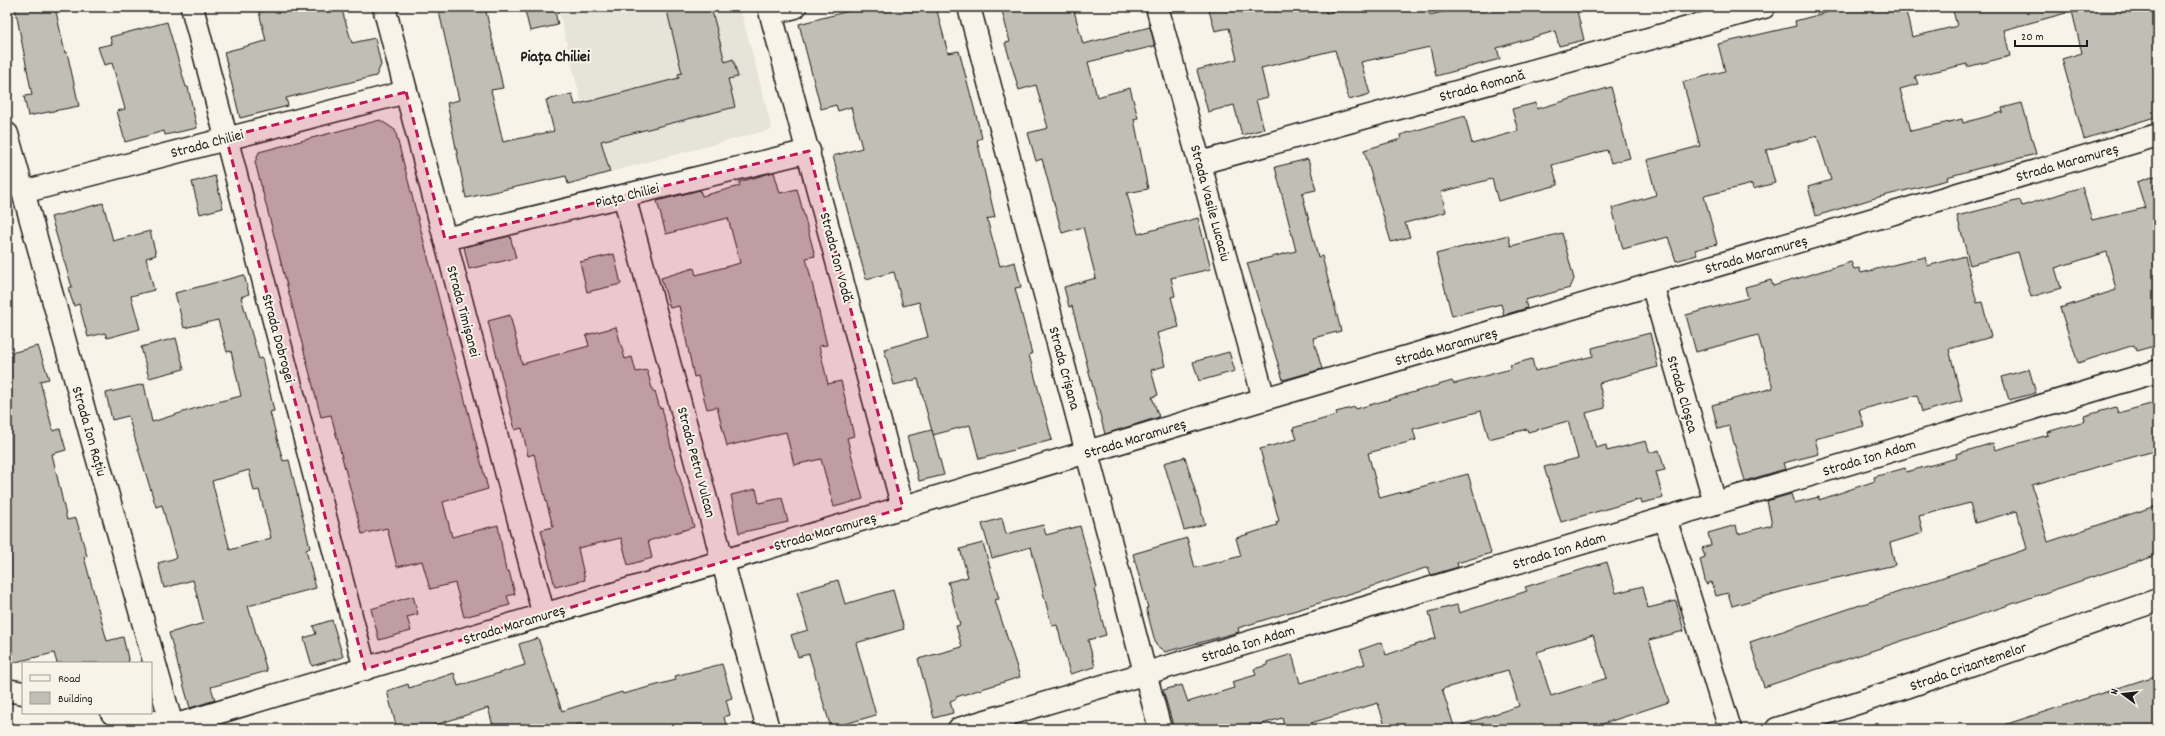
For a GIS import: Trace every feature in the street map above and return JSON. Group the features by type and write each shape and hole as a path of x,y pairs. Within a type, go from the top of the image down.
{"street":[{"name":"Strada Dobrogei","path":"192,7 365,669"},
{"name":"Strada Timișanei","path":"384,7 544,616"},
{"path":"770,10 795,7"},
{"name":"Strada Crișana","path":"969,7 1160,729"},
{"name":"Strada Vasile Lucaciu","path":"1158,7 1264,399"},
{"name":"Strada Romană","path":"1200,162 1764,7"},
{"name":"Strada Ion Vodă","path":"770,10 809,151 903,508"},
{"name":"Strada Chiliei","path":"15,192 406,92"},
{"name":"Strada Ion Rațiu","path":"7,134 15,192 173,728"},
{"name":"Strada Maramureș","path":"116,714 173,728 1264,399 2158,135"},
{"name":"Piața Chiliei","path":"445,239 809,151"},
{"name":"Strada Petru Vulcan","path":"624,196 724,561 768,729"},
{"name":"Strada Cloșca","path":"1652,284 1715,503"},
{"name":"Strada Ion Adam","path":"959,729 2158,371"},
{"path":"1665,518 1730,729"},
{"name":"Strada Crizantemelor","path":"1777,729 1906,687 2158,600"},
{"path":"7,690 22,693"}],"highlighted area":[{"path":"406,92 445,239 809,151 903,508 365,669 226,137"}],"shaded area":[{"path":"558,7 740,7 772,129 610,172 602,144 592,146"}],"building":[{"path":"15,7 55,7 79,106 28,116 24,96 32,95"},
{"path":"277,7 341,7 352,43 375,38 381,65 376,76 286,98 288,106 240,118 224,52 266,41 259,12"},
{"path":"438,7 485,7 503,88 491,90 503,142 554,131 546,100 572,94 575,105 679,78 678,74 682,73 666,7 711,7 725,62 733,59 738,77 728,79 735,107 601,141 610,172 568,184 566,176 466,198 447,103 459,100"},
{"path":"524,7 554,7 558,25 530,31"},
{"path":"864,7 936,7 948,53 959,51 982,138 977,140 995,217 987,219 1000,266 1015,262 1021,287 1015,288 1032,354 1029,355 1052,440 979,459 970,425 933,435 918,379 894,385 884,349 928,337 919,302 903,306 894,272 866,279 833,156 862,148 851,107 838,111 836,105 821,109 799,24"},
{"path":"1001,7 1073,7 1083,44 1150,27 1155,46 1088,62 1097,97 1130,88 1138,118 1134,119 1148,189 1127,193 1138,234 1198,218 1211,269 1171,278 1175,296 1171,297 1179,327 1157,333 1165,366 1151,370 1158,395 1152,397 1159,417 1105,434 1072,306 1069,307 1064,287 1096,278 1083,227 1062,233 1042,159 1036,161 1028,133 1048,128 1036,85 1019,90 1005,43 1010,42"},
{"path":"1208,7 1274,7 1275,12 1295,7 1325,7 1326,13 1349,7 1429,7 1430,15 1462,7 1576,7 1584,40 1559,46 1555,31 1497,48 1500,59 1436,76 1430,47 1361,62 1370,94 1349,100 1335,50 1261,68 1268,97 1256,100 1264,129 1242,135 1234,105 1208,112 1197,70 1237,59 1229,28 1215,31"},
{"path":"1835,7 1905,7 1912,37 1957,26 1952,7 2065,7 2066,13 2004,30 2010,56 1967,67 1967,64 1915,76 1918,84 1900,89 1911,131 1962,119 1963,123 2003,112 2002,108 2022,103 2036,154 1947,177 1948,180 1875,198 1816,216 1808,187 1831,180 1817,136 1766,150 1775,183 1753,189 1752,184 1704,196 1717,244 1695,250 1697,255 1676,261 1668,237 1623,249 1612,208 1656,195 1647,160 1700,146 1683,82 1725,71 1718,44 1796,26 1795,21 1836,10"},
{"path":"2071,7 2158,7 2158,116 2084,139 2062,59 2082,53"},
{"path":"167,22 186,87 188,87 197,128 165,135 164,131 125,142 117,111 125,109 112,63 104,65 98,47 112,44 110,37"},
{"path":"1611,87 1630,158 1611,163 1607,150 1552,165 1558,185 1498,201 1492,179 1441,192 1446,212 1405,223 1410,237 1391,242 1364,150 1401,139 1400,135 1465,116 1472,144 1518,131 1512,109 1536,103 1537,109"},
{"path":"380,120 395,130 488,489 443,502 452,537 498,525 506,571 509,571 515,594 507,596 510,605 464,617 455,583 430,589 422,561 397,567 387,528 362,534 331,415 321,417 255,162 259,152"},
{"path":"1308,159 1316,190 1302,193 1318,257 1322,256 1341,331 1313,338 1322,369 1283,380 1247,263 1296,251 1275,167"},
{"path":"774,172 780,193 797,189 815,256 806,258 827,345 819,346 828,384 841,381 854,436 847,438 863,499 834,507 821,459 794,465 786,432 727,446 717,407 707,409 698,376 694,377 679,306 670,308 661,278 694,268 696,275 740,263 728,218 666,234 657,201 700,190 702,196 740,186 739,182"},
{"path":"2158,175 2158,345 2136,351 2134,345 2078,363 2060,308 2116,290 2107,252 2055,268 2061,288 2031,297 2018,252 1970,265 1957,216 2020,200 2022,206 2082,187 2092,220 2145,208 2137,182"},
{"path":"215,176 223,208 200,214 192,182"},
{"path":"103,203 113,241 150,231 156,255 146,258 154,290 131,296 140,329 107,338 105,333 88,337 79,304 74,306 68,288 72,287 51,217"},
{"path":"1562,233 1574,279 1570,288 1525,300 1527,308 1504,315 1501,304 1452,316 1436,254 1508,235 1511,246"},
{"path":"510,236 516,258 469,269 464,247"},
{"path":"614,254 621,284 587,292 580,262"},
{"path":"1965,256 1977,303 1982,302 1991,337 1949,349 1962,401 1922,412 1917,395 1859,410 1864,426 1815,439 1819,454 1783,463 1785,469 1745,481 1729,426 1718,429 1712,405 1773,388 1758,335 1696,352 1686,315 1748,298 1745,287 1771,280 1773,286 1851,262 1854,269 1859,268 1861,273 1925,257 1927,266"},
{"path":"244,275 249,294 241,297 259,359 262,358 274,411 270,412 283,461 289,460 310,548 306,550 316,588 248,606 267,671 211,687 215,700 190,708 169,633 204,623 193,580 164,588 158,563 176,558 162,505 156,507 128,416 112,420 106,393 144,384 152,422 209,404 241,396 231,351 227,352 218,320 184,328 175,293","holes":["249,470 254,491 259,490 271,538 230,550 212,481"]},
{"path":"510,315 522,364 589,346 586,335 616,327 625,359 632,357 636,372 647,370 653,392 655,391 660,409 662,408 672,451 694,527 648,541 652,558 628,565 621,538 578,548 585,580 555,587 541,530 553,527 534,454 528,456 522,428 515,430 488,321"},
{"path":"1650,333 1658,367 1599,383 1605,408 1586,413 1596,448 1606,445 1607,451 1646,441 1650,453 1659,450 1665,470 1656,472 1663,498 1642,503 1641,499 1561,522 1544,467 1578,458 1568,421 1528,432 1527,429 1489,439 1481,411 1413,429 1416,440 1368,453 1380,498 1468,474 1491,553 1457,563 1458,567 1431,575 1428,567 1368,588 1238,628 1239,632 1165,652 1156,645 1146,608 1148,608 1133,554 1187,538 1195,568 1241,556 1236,538 1277,525 1276,522 1279,521 1260,449 1297,439 1293,428 1337,415 1336,412 1355,407 1356,409 1452,381 1454,384 1511,369 1510,365 1532,359 1535,371 1593,356 1592,348"},
{"path":"176,338 184,369 149,378 141,347"},
{"path":"38,346 49,379 40,381 53,431 60,429 66,450 52,454 67,520 76,518 87,556 84,557 107,641 123,637 129,662 57,662 54,653 7,664 7,354"},
{"path":"1229,352 1235,371 1199,381 1193,362"},
{"path":"2029,369 2036,393 2009,400 2002,377"},
{"path":"2158,402 2158,450 2032,485 2048,542 2158,505 2158,555 1764,687 1750,642 2027,549 2017,511 1975,523 1970,503 1919,516 1923,533 1890,543 1895,565 1805,585 1732,606 1728,593 1716,596 1712,582 1706,584 1700,559 1705,557 1702,548 1711,545 1708,533 1736,525 1738,534 1772,525 1767,501 1791,494 1794,503 1819,497 1819,500 1875,481 1874,477 1905,468 1906,472 1957,458 1956,454 1993,443 1995,450 2048,435 2047,432 2085,421 2084,416 2116,407 2118,413"},
{"path":"932,430 944,475 919,481 907,436"},
{"path":"1185,457 1205,524 1184,530 1164,463"},
{"path":"756,489 759,503 782,498 788,522 739,533 731,495"},
{"path":"1002,518 1006,534 1043,525 1046,535 1080,526 1097,588 1094,589 1106,635 1088,640 1095,667 1070,674 1057,625 1052,626 1031,547 992,558 982,524"},
{"path":"983,543 999,599 995,600 1020,677 956,697 956,699 950,701 953,713 934,718 918,659 962,647 956,626 960,625 948,582 968,577 960,549"},
{"path":"1607,562 1616,593 1643,586 1648,608 1676,601 1684,631 1649,640 1669,702 1587,729 1461,729 1461,725 1519,706 1508,670 1442,689 1455,729 1386,729 1378,703 1311,723 1312,729 1285,729 1282,718 1246,729 1174,729 1163,690 1182,685 1188,702 1234,688 1232,682 1256,675 1254,669 1267,665 1267,662 1292,654 1300,683 1365,664 1360,650 1382,642 1386,655 1436,638 1429,612 1457,605 1459,613 1527,591 1525,587","holes":["1593,635 1607,678 1551,696 1537,652"]},
{"path":"838,580 845,604 893,590 904,629 856,643 876,715 831,728 809,654 798,657 791,635 808,630 797,592"},
{"path":"413,596 418,614 407,617 411,631 379,640 371,609"},
{"path":"332,620 343,657 312,666 304,638 316,634 313,626"},
{"path":"538,638 562,711 622,692 623,694 676,680 675,676 722,664 732,698 726,700 730,715 724,717 727,729 583,729 581,723 568,729 494,729 488,708 423,729 397,729 387,691 408,684 409,688 454,673 458,686 525,665 519,644"},
{"path":"2158,675 2158,729 2005,729 2004,725"}],"district":[{"name":"Piața Chiliei","path":"555,55"}]}
